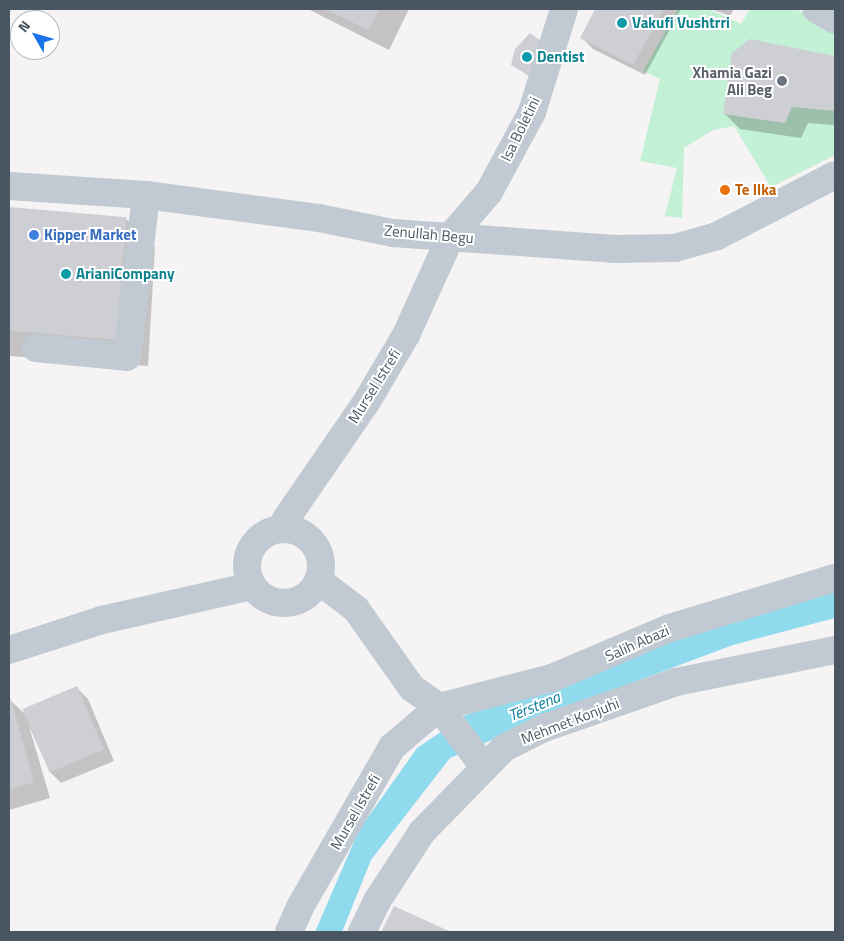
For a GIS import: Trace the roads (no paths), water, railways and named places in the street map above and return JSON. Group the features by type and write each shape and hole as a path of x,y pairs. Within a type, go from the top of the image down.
{"street":[{"name":"Isa Boletini","path":"451,236 489,192 532,112 564,9"},
{"path":"816,9 835,20"},
{"name":"Zenullah Begu","path":"9,186 146,195 319,218 393,234 451,236 615,249 675,248 717,236 835,175"},
{"path":"36,348 126,357 146,195"},
{"name":"Mursel Istrefi","path":"287,528 286,518 367,401 406,335 451,236"},
{"path":"287,528 299,531 317,547 321,558 318,580 309,593 286,603 262,597 252,586 246,565 254,542 263,534 287,528"},
{"name":"Salih Abazi","path":"439,707 552,678 670,628 835,578"},
{"path":"318,580 356,609 412,688 439,707 484,767"},
{"path":"9,650 102,620 252,586"},
{"name":"Mehmet Konjuhi","path":"362,932 377,901 422,832 504,748 544,728 676,682 835,650"},
{"name":"Mursel Istrefi","path":"289,932 300,907 392,747 439,707"}],"water":[{"name":"Tërstena","path":"835,588 835,618 733,645 568,707 450,758 371,860 342,932 315,932 359,830 417,748 466,715 546,689 681,630"}],"place":[{"name":"Vakufi Vushtrri","path":"622,23"},
{"name":"Dentist","path":"527,57"},
{"name":"Xhamia Gazi Ali Beg","path":"782,81"},
{"name":"Te Ilka","path":"725,190"},
{"name":"Kipper Market","path":"34,235"},
{"name":"ArianiCompany","path":"66,274"}]}
